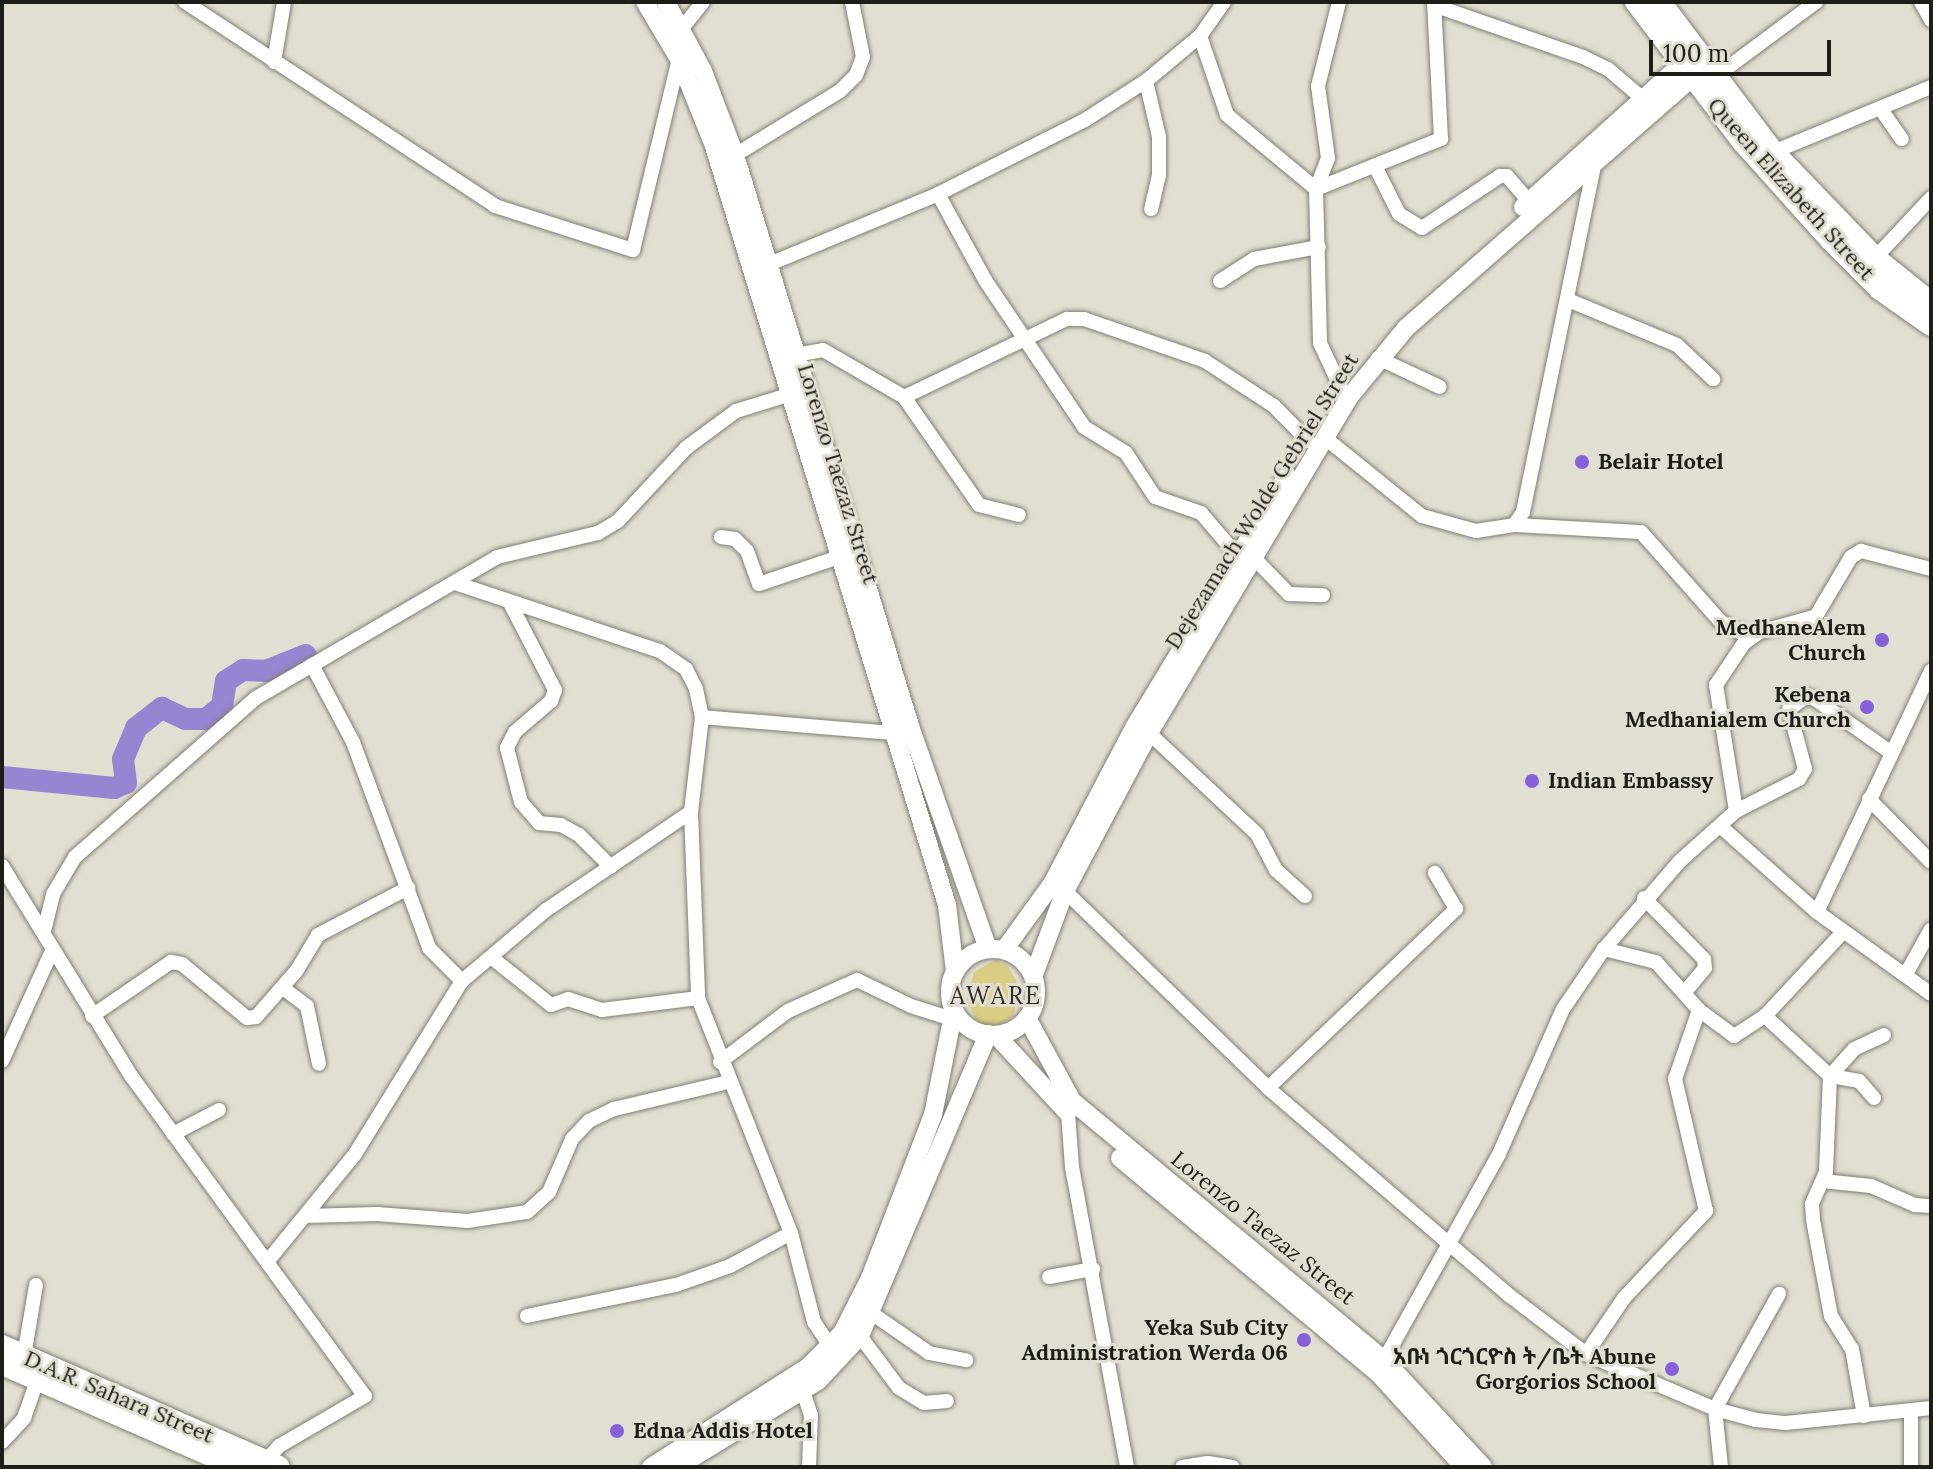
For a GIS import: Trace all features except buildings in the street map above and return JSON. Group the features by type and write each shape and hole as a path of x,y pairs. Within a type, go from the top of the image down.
{"main road":[{"name":"Lorenzo Taezaz Street","path":"645,2 679,59 713,143 947,905 955,971"},
{"name":"Lorenzo Taezaz Street","path":"666,2 682,28 735,155 916,744 996,950"},
{"name":"Queen Elizabeth Street","path":"1636,2 1875,258 1931,303"},
{"name":"Queen Elizabeth Street","path":"1660,2 1743,142 1831,240 1880,289 1931,325"},
{"name":"Dejezamach Wolde Gebriel Street","path":"996,950 1052,884 1135,726 1245,556 1316,439 1341,388 1403,316 1529,201 1643,99 1699,67"},
{"name":"Dejezamach Wolde Gebriel Street","path":"1316,439 1378,358 1699,67"},
{"path":"806,454 825,449"},
{"name":"Dejezamach Wolde Gebriel Street","path":"1033,977 1065,891 1245,556"},
{"path":"651,1467 784,1384 831,1347 855,1312 920,1152 938,1095 953,1014 951,984 955,971 969,956 996,950 1017,956 1033,977 1036,992 1027,1018 992,1034 860,1336 803,1391 677,1467"},
{"path":"953,1014 962,1022 992,1034 1068,1113 1340,1332 1464,1467"},
{"name":"Lorenzo Taezaz Street","path":"1027,1018 1072,1101 1340,1332 1384,1360 1483,1467"},
{"name":"D.A.R. Sahara Street","path":"2,1346 272,1464"},
{"name":"D.A.R. Sahara Street","path":"2,1364 238,1467"}],"street":[{"path":"185,2 495,206 633,250 679,59"},
{"path":"274,62 284,2"},
{"path":"682,28 703,2"},
{"path":"735,155 840,91 856,75 863,57 852,2"},
{"path":"767,265 938,194 1085,120 1146,81 1200,36 1224,2"},
{"path":"1341,388 1320,343 1316,189 1328,158 1318,86 1338,2 1349,2"},
{"path":"1699,67 1816,2"},
{"path":"1921,2 1931,20"},
{"path":"1316,189 1376,168 1441,139 1435,4 1583,57 1608,69 1643,99"},
{"path":"1200,36 1227,115 1316,189"},
{"path":"1146,81 1159,137 1159,175 1151,209"},
{"path":"1773,152 1931,87"},
{"path":"1880,108 1902,139"},
{"path":"1514,525 1523,512 1595,162"},
{"path":"1376,168 1399,214 1422,228 1500,176 1507,176 1529,201"},
{"path":"938,194 1024,341 1084,427 1126,453 1155,497 1201,513 1289,594 1323,595"},
{"path":"1875,258 1931,198"},
{"path":"1220,281 1254,259 1319,247"},
{"path":"1568,300 1677,345 1713,379"},
{"path":"904,397 1067,319 1084,319 1190,354 1240,381 1422,516 1476,531 1514,525 1641,532 1721,622 1751,638"},
{"path":"795,355 823,350 904,397 979,505 1019,515"},
{"path":"1378,358 1440,387"},
{"path":"44,931 53,894 75,857 220,727 312,665 515,550 598,533 618,521 686,448 736,411 788,395"},
{"path":"721,537 735,539 747,551 759,584 839,557"},
{"path":"1736,811 1716,685 1751,638 1816,616 1851,557 1861,551 1931,569"},
{"path":"455,583 511,605 660,651 686,669 702,717 691,812 698,998 720,1062 791,1233 814,1322 831,1347"},
{"path":"511,605 555,690 551,701 515,732 507,748 521,802 539,823 579,835 611,867"},
{"path":"312,665 349,733 429,948 462,981"},
{"path":"1817,912 1890,752 1923,711 1931,671"},
{"path":"1384,1360 1499,1154 1563,1009 1604,949 1644,898 1736,811 1799,779 1805,769 1789,709 1807,696 1890,752"},
{"path":"702,717 894,733"},
{"path":"1149,733 1257,834 1276,870 1305,896"},
{"path":"1869,799 1931,862"},
{"path":"267,1262 355,1154 462,981 546,910 691,812"},
{"path":"1720,826 1817,912 1931,994"},
{"path":"2,866 44,931 52,951 92,1016 173,1134 365,1396 279,1446 272,1464"},
{"path":"1268,1088 1456,909 1435,873"},
{"path":"92,1016 171,962 182,964 247,1018 256,1017 283,988 318,935 408,888"},
{"path":"1065,891 1268,1088 1450,1244 1586,1354 1715,1409 1786,1423 1931,1408"},
{"path":"1644,898 1704,959 1705,968 1686,991"},
{"path":"1906,974 1931,929"},
{"path":"1604,949 1656,962 1686,991 1699,1010 1734,1036 1765,1016 1843,932"},
{"path":"2,1061 52,951"},
{"path":"491,957 551,1005 568,999 602,1010 698,998"},
{"path":"720,1062 788,1011 857,980 911,1006 953,1014"},
{"path":"283,988 307,1006 319,1064"},
{"path":"1586,1354 1624,1298 1706,1211 1675,1079 1699,1010"},
{"path":"1765,1016 1830,1076 1859,1081 1874,1098"},
{"path":"1864,1416 1852,1349 1831,1316 1812,1204 1823,1181 1830,1076 1854,1049 1884,1035"},
{"path":"306,1216 377,1214 468,1221 527,1212 549,1192 572,1139 589,1121 614,1109 728,1082"},
{"path":"173,1134 219,1110"},
{"path":"1068,1113 1072,1167 1127,1467"},
{"path":"1823,1181 1871,1186 1931,1206"},
{"path":"527,1316 676,1285 730,1266 791,1233"},
{"path":"1049,1277 1093,1269"},
{"path":"24,1356 36,1285"},
{"path":"1721,1467 1715,1409 1779,1294"},
{"path":"870,1312 929,1353 966,1360"},
{"path":"860,1336 899,1388 924,1403 947,1401"},
{"path":"2,1442 24,1418 38,1378"},
{"path":"803,1391 811,1415 809,1467"},
{"path":"1911,1411 1911,1467"},
{"path":"1182,1467 1208,1463 1233,1467"}],"shaded area":[{"path":"995,960 1007,965 1016,980 1017,1002 1013,1016 993,1031 982,1029 966,1001 974,972"}],"waterway":[{"path":"2,777 114,788 126,783 123,759 136,728 162,708 186,719 206,719 222,706 226,681 243,670 266,671 306,655"}],"place":[{"name":"Belair Hotel","path":"1582,462"},
{"name":"MedhaneAlem Church","path":"1882,640"},
{"name":"Kebena Medhanialem Church","path":"1867,707"},
{"name":"Indian Embassy","path":"1532,781"},
{"name":"Yeka Sub City Administration Werda 06","path":"1304,1340"},
{"name":"አቡነ ጎርጎርዮስ ት/ቤት Abune Gorgorios School","path":"1672,1369"},
{"name":"Edna Addis Hotel","path":"617,1431"}],"district":[{"name":"AWARE","path":"996,996"}]}
